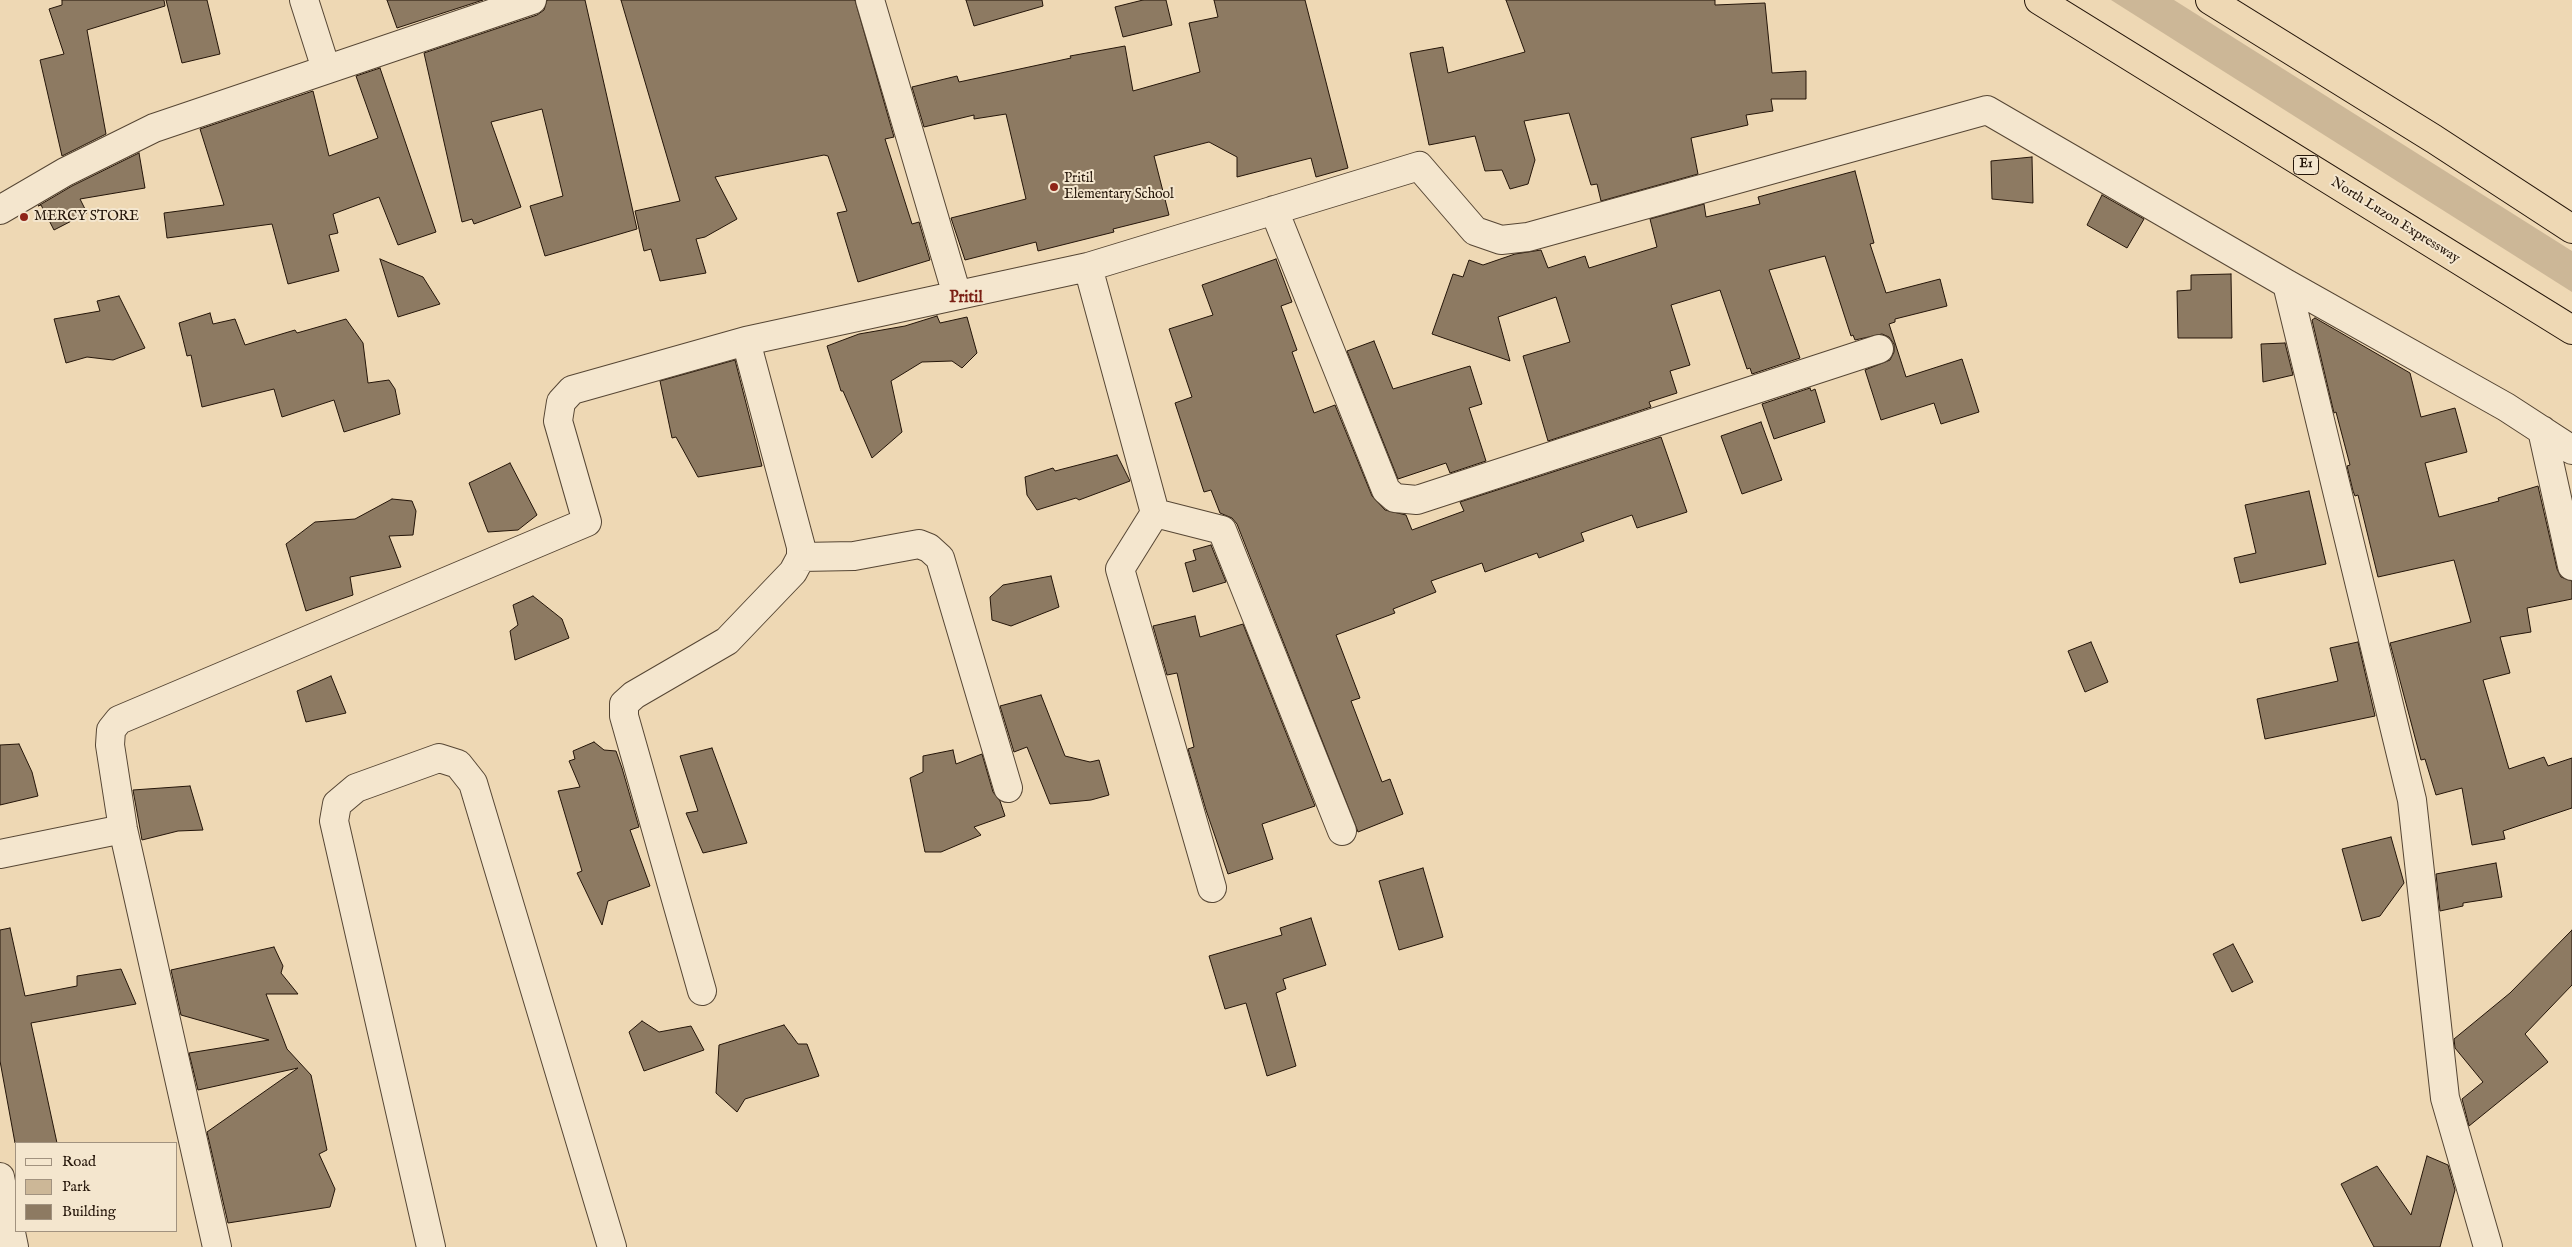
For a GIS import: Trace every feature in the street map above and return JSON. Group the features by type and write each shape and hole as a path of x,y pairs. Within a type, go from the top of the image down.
{"highway":[{"name":"North Luzon Expressway","path":"2039,0 2572,330"},
{"path":"2210,0 2434,138 2572,229"}],"street":[{"path":"304,0 326,69"},
{"path":"0,210 65,172 154,128 532,0"},
{"path":"871,0 957,295"},
{"path":"217,1247 123,829 110,745 111,730 119,720 587,522 558,421 561,402 572,390 746,341 1088,267 1419,166 1475,231 1501,240 1528,237 1987,110 2287,284 2506,407 2572,450"},
{"path":"1274,210 1386,490 1395,498 1417,500 1879,349"},
{"path":"1088,267 1155,513 1120,570 1212,888"},
{"path":"2287,284 2412,800 2446,1098 2488,1247"},
{"path":"702,991 624,716 624,704 634,695 727,641 793,572 801,557 801,548 746,341"},
{"path":"2542,430 2572,566"},
{"path":"1155,513 1222,530 1342,831"},
{"path":"801,557 854,556 919,544 929,548 940,558 1008,788"},
{"path":"431,1247 334,821 337,804 356,788 439,758 458,764 473,783 612,1247"},
{"path":"0,854 123,829"},
{"path":"0,1178 4,1218 14,1247"}],"green space":[{"path":"2111,0 2174,0 2572,251 2572,292"}],"building":[{"path":"62,0 164,0 165,6 87,30 106,134 62,156 40,60 64,54 49,9 62,5"},
{"path":"166,0 207,0 220,54 182,63"},
{"path":"387,0 483,0 397,28"},
{"path":"547,0 585,0 637,229 545,256 530,206 563,196 542,109 491,122 521,207 474,224 472,219 462,222 424,53 537,15 544,10"},
{"path":"621,0 855,0 894,137 885,139 912,224 919,222 930,260 858,282 837,213 847,211 828,156 824,155 715,177 737,219 705,237 696,239 706,273 660,281 651,249 644,251 635,211 680,201"},
{"path":"966,0 1042,0 1043,6 974,26"},
{"path":"1143,0 1166,0 1172,25 1123,37 1115,7"},
{"path":"1214,0 1305,0 1348,168 1316,177 1311,158 1237,177 1237,157 1209,142 1154,156 1169,215 1113,229 1114,232 1038,251 1036,242 965,260 951,218 1026,199 1006,114 974,119 974,115 924,127 912,87 957,76 959,82 1071,58 1070,56 1125,46 1133,91 1200,72 1189,23 1218,17"},
{"path":"1506,0 1715,0 1715,5 1765,3 1772,73 1806,71 1806,99 1771,99 1773,111 1746,115 1748,125 1691,138 1698,174 1601,201 1597,184 1591,185 1569,113 1524,121 1535,160 1528,184 1510,189 1502,170 1485,171 1475,136 1429,145 1410,53 1443,47 1448,73 1525,52"},
{"path":"380,68 436,232 398,245 379,197 333,214 338,233 329,235 339,271 288,284 272,224 167,238 164,213 224,205 200,129 313,91 329,156 378,138 356,76"},
{"path":"139,153 145,188 80,199 87,213 54,230 41,205 38,206 72,186"},
{"path":"2032,157 2033,203 1992,199 1991,161"},
{"path":"1855,171 1874,243 1870,244 1886,293 1940,279 1947,306 1895,319 1895,322 1889,324 1906,377 1962,359 1979,412 1941,424 1934,403 1881,420 1865,370 1890,360 1894,352 1894,344 1889,337 1882,334 1855,340 1853,335 1851,336 1825,256 1769,270 1800,358 1752,374 1750,368 1747,369 1720,290 1671,305 1690,365 1670,371 1677,393 1649,402 1651,407 1548,441 1523,356 1570,342 1556,297 1498,317 1510,361 1432,334 1453,274 1463,277 1469,260 1483,265 1515,254 1541,250 1548,268 1585,256 1589,268 1657,247 1650,219 1704,204 1706,217 1760,204 1758,197"},
{"path":"2102,195 2144,219 2127,248 2087,225"},
{"path":"380,259 423,277 440,304 398,317"},
{"path":"1276,259 1292,302 1281,306 1297,350 1292,352 1314,413 1335,405 1372,496 1385,510 1406,515 1412,530 1464,511 1460,502 1661,437 1687,512 1637,528 1632,515 1581,533 1584,541 1539,558 1537,553 1485,572 1482,563 1431,581 1436,592 1393,609 1395,613 1336,635 1360,698 1351,701 1382,782 1390,779 1403,814 1358,832 1237,524 1232,518 1220,513 1211,490 1204,492 1175,403 1192,397 1169,329 1213,315 1202,285"},
{"path":"2231,274 2232,338 2178,338 2177,291 2191,290 2191,275"},
{"path":"119,296 145,348 113,360 87,357 66,363 54,319 100,311 97,301"},
{"path":"210,313 213,324 235,319 245,345 295,330 297,333 346,319 363,343 368,383 389,380 395,389 400,414 344,432 334,400 282,417 274,389 202,407 191,355 187,356 179,323"},
{"path":"937,316 940,323 967,317 977,353 962,368 952,361 922,362 891,381 902,432 872,458 843,391 841,391 827,346 859,334 905,326"},
{"path":"2315,318 2410,373 2421,417 2455,408 2467,452 2425,463 2439,517 2499,501 2498,498 2538,486 2557,569 2561,577 2572,581 2572,599 2527,608 2531,632 2500,637 2510,673 2483,680 2509,769 2544,757 2548,766 2572,758 2572,808 2503,831 2505,839 2472,845 2462,788 2436,795 2425,759 2421,760 2390,643 2471,622 2454,560 2378,577 2358,495 2355,496 2353,491 2347,466 2350,465 2336,412 2334,413 2312,320"},
{"path":"1374,341 1393,389 1470,366 1482,404 1469,408 1486,461 1450,473 1446,463 1398,479 1347,351"},
{"path":"2285,343 2293,375 2263,382 2261,344"},
{"path":"735,360 762,466 698,477 676,437 672,438 660,381"},
{"path":"1810,388 1811,391 1815,389 1825,422 1774,439 1762,404"},
{"path":"1761,422 1782,480 1742,494 1721,436"},
{"path":"1117,455 1130,481 1079,500 1076,498 1037,510 1027,495 1025,477 1053,468 1055,471"},
{"path":"510,463 537,515 518,530 488,532 469,483"},
{"path":"2309,491 2326,564 2240,583 2234,558 2256,553 2245,505"},
{"path":"392,499 412,501 416,511 413,535 389,536 401,567 350,577 353,595 306,611 286,544 315,522 355,519"},
{"path":"1211,545 1226,582 1193,592 1185,563 1196,560 1193,550"},
{"path":"1051,576 1059,607 1011,626 992,620 990,597 1003,585"},
{"path":"533,596 562,619 569,638 515,660 510,631 518,625 513,605"},
{"path":"1195,616 1200,637 1243,624 1315,806 1262,824 1273,859 1228,874 1188,749 1194,747 1177,673 1167,675 1153,626"},
{"path":"2091,642 2108,682 2085,692 2068,651"},
{"path":"2358,642 2375,716 2265,739 2257,699 2338,681 2330,648"},
{"path":"331,676 346,713 306,722 297,691"},
{"path":"1041,695 1065,756 1090,762 1099,760 1109,795 1091,800 1050,804 1027,747 1014,752 1000,706"},
{"path":"594,742 604,750 616,751 639,827 630,830 650,886 608,901 602,925 577,873 582,871 558,791 580,787 569,761 575,759 573,751"},
{"path":"19,744 32,772 38,796 0,805 0,745"},
{"path":"712,748 747,843 703,853 686,813 698,811 680,756"},
{"path":"953,750 956,764 982,754 993,792 1000,801 1005,816 974,827 981,835 941,852 925,852 910,778 923,772 923,756"},
{"path":"190,786 203,830 178,831 142,840 133,790"},
{"path":"2391,837 2404,883 2380,916 2362,921 2342,849"},
{"path":"2496,863 2502,897 2463,903 2463,906 2440,911 2436,874"},
{"path":"1423,868 1443,937 1399,950 1379,881"},
{"path":"1311,918 1326,965 1283,979 1286,989 1276,993 1296,1066 1267,1076 1246,1003 1225,1009 1209,956 1282,935 1280,928"},
{"path":"10,928 25,996 77,986 77,976 121,969 136,1004 31,1023 57,1142 15,1143 0,1061 0,930"},
{"path":"2572,930 2572,985 2525,1034 2548,1062 2469,1126 2462,1099 2483,1082 2455,1048 2454,1039 2510,993"},
{"path":"2233,944 2253,982 2232,992 2213,954"},
{"path":"274,947 283,966 281,973 298,994 266,994 287,1049 311,1075 327,1150 319,1154 335,1189 330,1207 228,1223 207,1132 298,1068 198,1090 189,1053 269,1040 181,1015 171,970"},
{"path":"642,1021 659,1032 691,1026 704,1050 644,1071 629,1032"},
{"path":"784,1025 798,1044 807,1044 819,1076 745,1099 737,1112 716,1093 719,1045"},
{"path":"2427,1156 2448,1165 2455,1190 2440,1247 2374,1247 2341,1184 2377,1166 2411,1215"}],"place":[{"name":"Pritil Elementary School","path":"1054,187"},
{"name":"MERCY STORE","path":"24,217"}],"district":[{"name":"Pritil","path":"966,299"}]}
